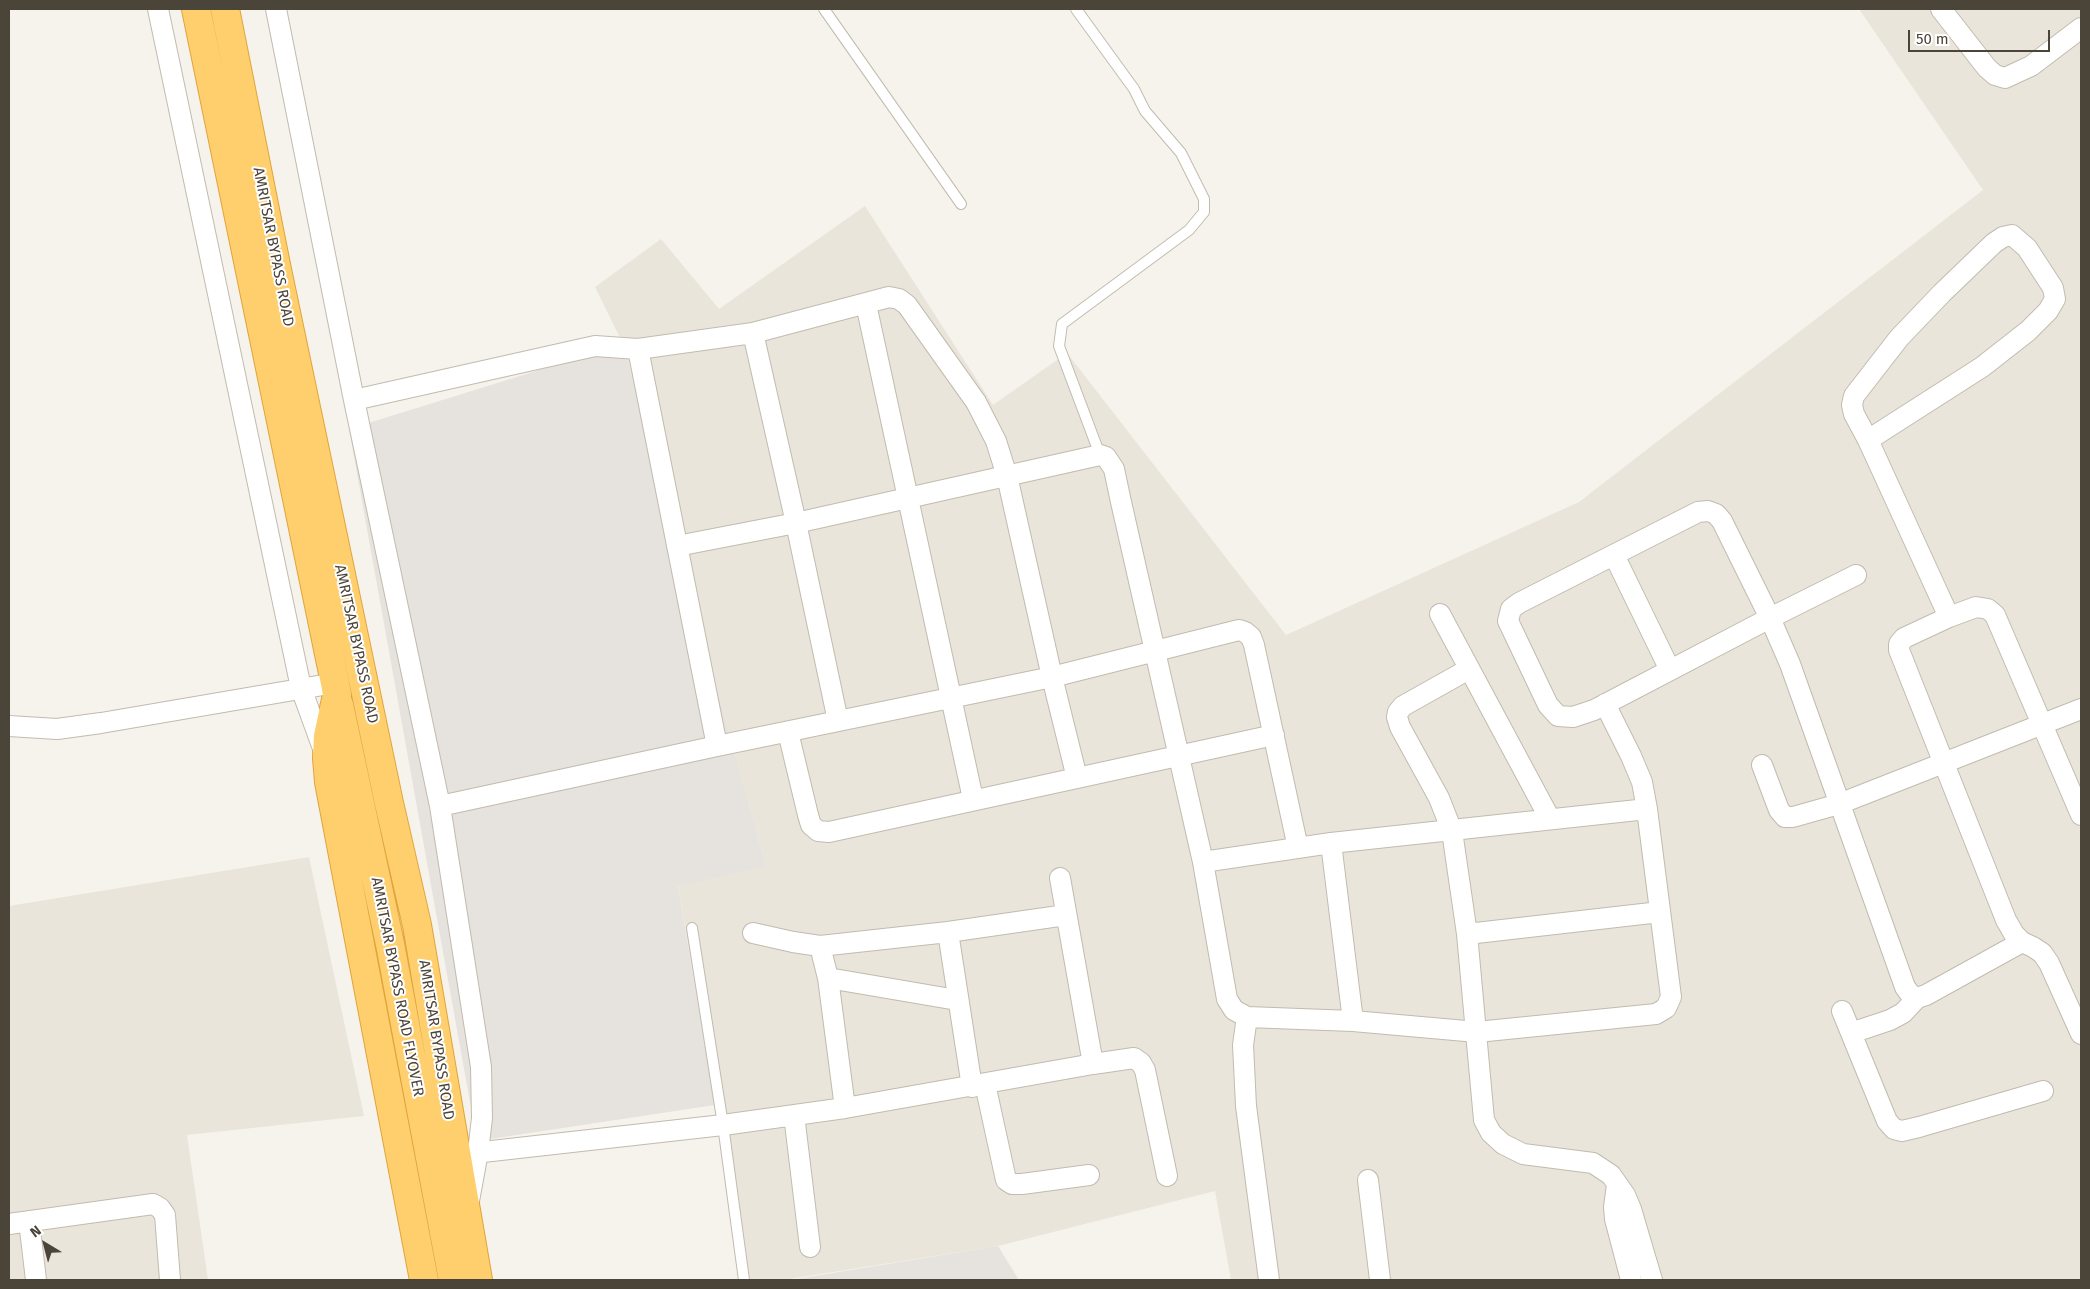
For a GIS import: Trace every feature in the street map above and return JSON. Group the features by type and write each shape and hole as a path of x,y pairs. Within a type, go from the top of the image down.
{"highway":[{"name":"AMRITSAR BYPASS ROAD","path":"196,9 336,689 328,736 327,758 334,813 424,1280"},
{"name":"AMRITSAR BYPASS ROAD","path":"225,9 278,275 389,803 467,1154 466,1214 478,1280"},
{"name":"AMRITSAR BYPASS ROAD FLYOVER","path":"336,689 390,944 453,1280"}],"street":[{"path":"158,9 301,688 327,758"},
{"path":"276,9 354,400 440,806 482,1067 482,1118 467,1154 723,1125 845,1108 1134,1058 1141,1062 1145,1070 1167,1176"},
{"path":"1941,9 1987,68 1994,75 2005,78 2031,66 2081,28"},
{"path":"1868,440 1982,367 2028,331 2048,312 2055,299 2053,288 2027,248 2012,235 2003,237 1994,243 1899,338 1854,396 1852,405 1854,414 1868,440 1950,617"},
{"path":"354,400 595,346 638,349 753,333 889,298 899,299 907,305 986,418 996,441 1007,476 1052,677 1077,778"},
{"path":"866,304 973,799"},
{"path":"753,333 838,721"},
{"path":"638,349 717,746"},
{"path":"677,546 796,523 1100,455 1106,457 1114,469 1181,756 1204,862 1227,999 1234,1010 1248,1017 1353,1021 1477,1032 1656,1014 1666,1008 1671,997 1642,782 1605,704"},
{"path":"1856,576 1770,618 1605,704 1574,717 1558,716 1548,704 1508,621 1511,609 1518,603 1698,512 1708,511 1716,514 1722,521 1770,618 1790,664 1905,987 1910,994 1917,998"},
{"path":"1614,555 1670,670"},
{"path":"2081,815 1995,615 1988,610 1976,607 1904,638 1899,644 1899,650 2006,920 2014,934 2022,942 2033,946 2049,963 2081,1034"},
{"path":"1440,614 1550,819"},
{"path":"440,806 717,746 1052,677 1239,630 1246,632 1251,637 1254,645 1298,848"},
{"path":"1469,668 1403,706 1398,712 1397,718 1400,727 1439,798 1452,831 1467,934 1484,1120 1491,1133 1503,1144 1523,1154 1593,1164 1611,1175 1625,1195 1631,1208 1652,1280"},
{"path":"9,726 57,729 301,688 336,689"},
{"path":"1762,765 1779,810 1785,817 1793,818 1839,804 2081,709"},
{"path":"788,732 808,816 812,825 818,831 829,832 973,799 1274,735"},
{"path":"1204,862 1331,843 1647,809"},
{"path":"1331,843 1353,1021"},
{"path":"1060,878 1093,1064"},
{"path":"1467,934 1660,912"},
{"path":"753,933 820,946 948,932 1066,915"},
{"path":"948,932 957,1000 978,1085 1006,1180 1012,1184 1022,1184 1089,1174"},
{"path":"1852,1034 1890,1020 1903,1013 1917,998 1926,995 2022,942"},
{"path":"820,946 828,978 845,1108"},
{"path":"828,978 957,1000"},
{"path":"1842,1011 1887,1122 1894,1129 1902,1131 1919,1127 2043,1091"},
{"path":"1248,1017 1243,1046 1246,1106 1269,1280"},
{"path":"794,1115 810,1247"},
{"path":"1368,1180 1380,1280"},
{"path":"1617,1185 1614,1207 1615,1219 1631,1280"},
{"path":"9,1224 153,1204 160,1208 165,1215 170,1280"},
{"path":"29,1222 36,1280"}],"lane":[{"path":"824,9 961,204"},
{"path":"1076,9 1134,89 1146,111 1181,153 1204,199 1204,212 1189,230 1062,324 1059,346 1100,455"},
{"path":"692,928 723,1125 744,1280"}],"shaded area":[{"path":"1859,9 2081,9 2081,1280 1231,1280 1215,1191 998,1246 783,1280 745,1280 678,885 766,866 623,344 595,287 661,239 719,309 865,206 993,405 1067,353 1286,635 1579,502 1983,190"},
{"path":"623,344 766,866 678,886 715,1105 477,1141 349,429"},
{"path":"309,857 364,1116 187,1135 208,1280 9,1280 9,906"},
{"path":"998,1246 1019,1280 790,1280"}]}
